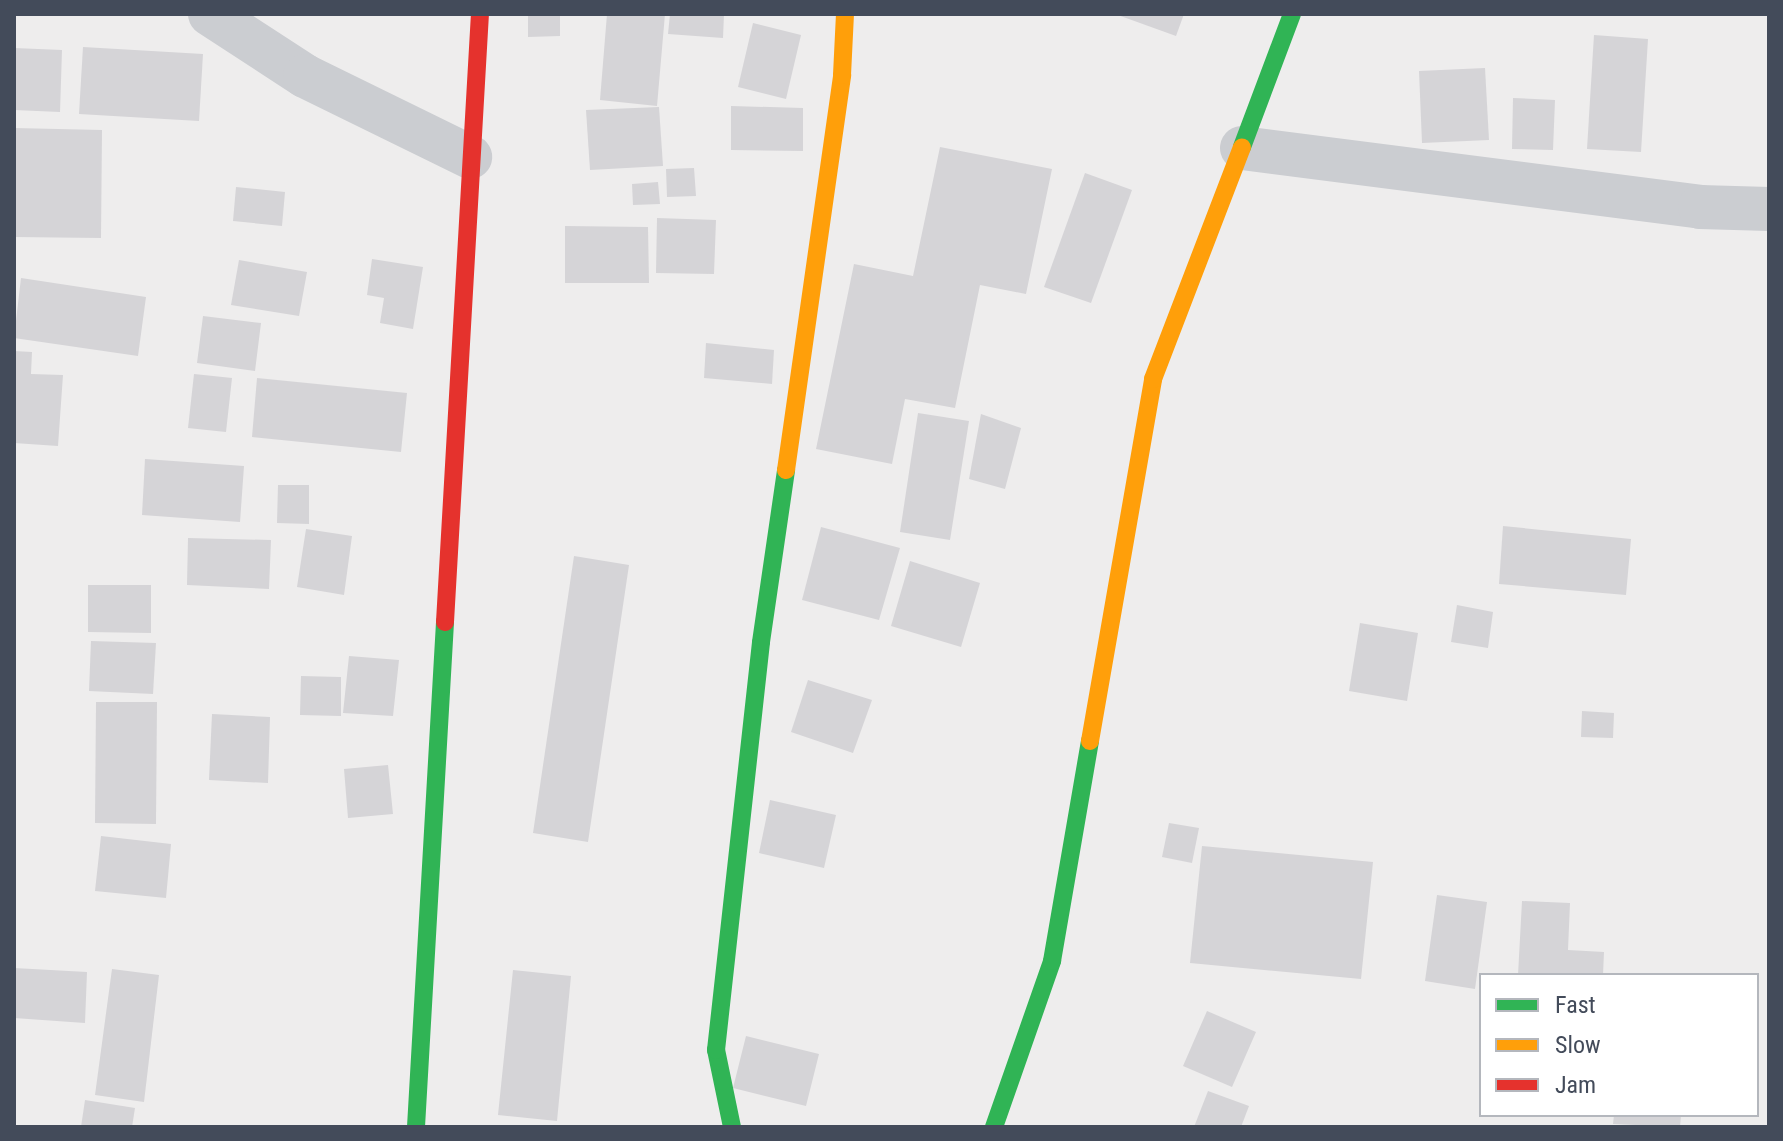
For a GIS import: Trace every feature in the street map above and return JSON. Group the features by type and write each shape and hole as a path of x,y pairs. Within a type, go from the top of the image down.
{"street":[{"path":"210,14 305,76 470,157"},
{"path":"416,1127 480,14"},
{"path":"732,1127 716,1050 761,642 842,75 845,14"},
{"path":"994,1127 1052,961 1153,379 1292,14"},
{"path":"1242,148 1700,207 1769,209"}],"building":[{"path":"528,14 560,14 560,36 528,37"},
{"path":"607,14 665,14 657,106 600,100"},
{"path":"670,14 724,14 723,38 668,34"},
{"path":"1115,14 1184,14 1176,36"},
{"path":"753,23 801,35 786,99 738,87"},
{"path":"1594,35 1648,39 1641,152 1587,149"},
{"path":"83,47 203,54 199,121 79,114"},
{"path":"14,48 62,50 60,112 14,110"},
{"path":"1485,68 1489,140 1422,143 1419,71"},
{"path":"1513,98 1555,100 1553,150 1512,149"},
{"path":"731,106 803,108 803,151 731,150"},
{"path":"659,107 663,166 590,170 586,110"},
{"path":"14,128 102,130 101,238 14,237"},
{"path":"940,147 1052,169 1026,294 980,285 955,408 905,399 892,464 816,449 854,264 913,276"},
{"path":"694,168 696,196 667,197 666,169"},
{"path":"1085,173 1132,190 1091,303 1044,287"},
{"path":"658,182 660,204 633,205 632,184"},
{"path":"236,187 285,192 282,226 233,221"},
{"path":"657,218 716,220 714,274 656,273"},
{"path":"565,226 648,227 649,283 565,283"},
{"path":"372,259 423,267 413,329 380,323 384,298 367,295"},
{"path":"239,260 307,272 299,316 231,305"},
{"path":"21,278 146,297 138,356 14,338"},
{"path":"203,316 261,323 255,371 197,363"},
{"path":"706,343 774,350 772,384 704,378"},
{"path":"14,351 32,352 31,374 63,375 58,446 14,443"},
{"path":"194,374 232,378 226,432 188,428"},
{"path":"257,378 407,393 401,452 252,437"},
{"path":"918,413 969,421 950,540 900,532"},
{"path":"981,414 1021,428 1005,489 969,479"},
{"path":"145,459 244,466 240,522 142,515"},
{"path":"278,485 309,485 309,524 277,523"},
{"path":"1503,526 1631,539 1626,595 1499,584"},
{"path":"821,527 900,548 879,620 802,600"},
{"path":"306,529 352,536 344,595 297,587"},
{"path":"188,538 271,540 269,589 187,585"},
{"path":"574,556 629,565 588,842 533,833"},
{"path":"910,561 980,583 961,647 891,626"},
{"path":"88,585 151,585 151,633 88,632"},
{"path":"1457,605 1493,612 1488,648 1451,642"},
{"path":"1360,623 1418,633 1407,701 1349,691"},
{"path":"91,641 156,643 153,694 89,691"},
{"path":"349,656 399,660 393,716 343,713"},
{"path":"301,676 341,677 341,716 300,715"},
{"path":"808,680 872,700 853,753 791,732"},
{"path":"96,702 157,702 156,824 95,823"},
{"path":"1582,711 1614,713 1613,738 1581,737"},
{"path":"212,714 270,717 268,783 209,780"},
{"path":"388,765 393,814 348,818 344,769"},
{"path":"770,800 836,815 824,868 759,853"},
{"path":"1169,823 1199,828 1192,863 1162,857"},
{"path":"101,836 171,844 166,898 95,891"},
{"path":"1202,846 1373,862 1361,979 1190,963"},
{"path":"1437,895 1487,902 1475,989 1425,981"},
{"path":"1522,901 1570,903 1568,950 1604,952 1603,973 1518,973"},
{"path":"14,968 87,972 85,1023 14,1018"},
{"path":"112,969 159,975 144,1102 95,1095"},
{"path":"513,970 571,976 557,1121 498,1115"},
{"path":"1207,1011 1256,1032 1232,1087 1183,1066"},
{"path":"746,1036 819,1054 806,1106 733,1088"},
{"path":"1208,1091 1249,1106 1241,1127 1194,1127"},
{"path":"85,1100 135,1108 132,1127 81,1127"},
{"path":"1614,1117 1681,1117 1680,1127 1613,1124"}],"traffic: fast":[{"path":"1242,147 1292,14"},
{"path":"732,1127 716,1050 761,642 786,470"},
{"path":"416,1127 445,622"},
{"path":"994,1127 1052,961 1090,741"}],"traffic: slow":[{"path":"786,470 842,75 845,14"},
{"path":"1090,741 1153,379 1242,147"}],"traffic: jam":[{"path":"445,622 480,14"}]}
